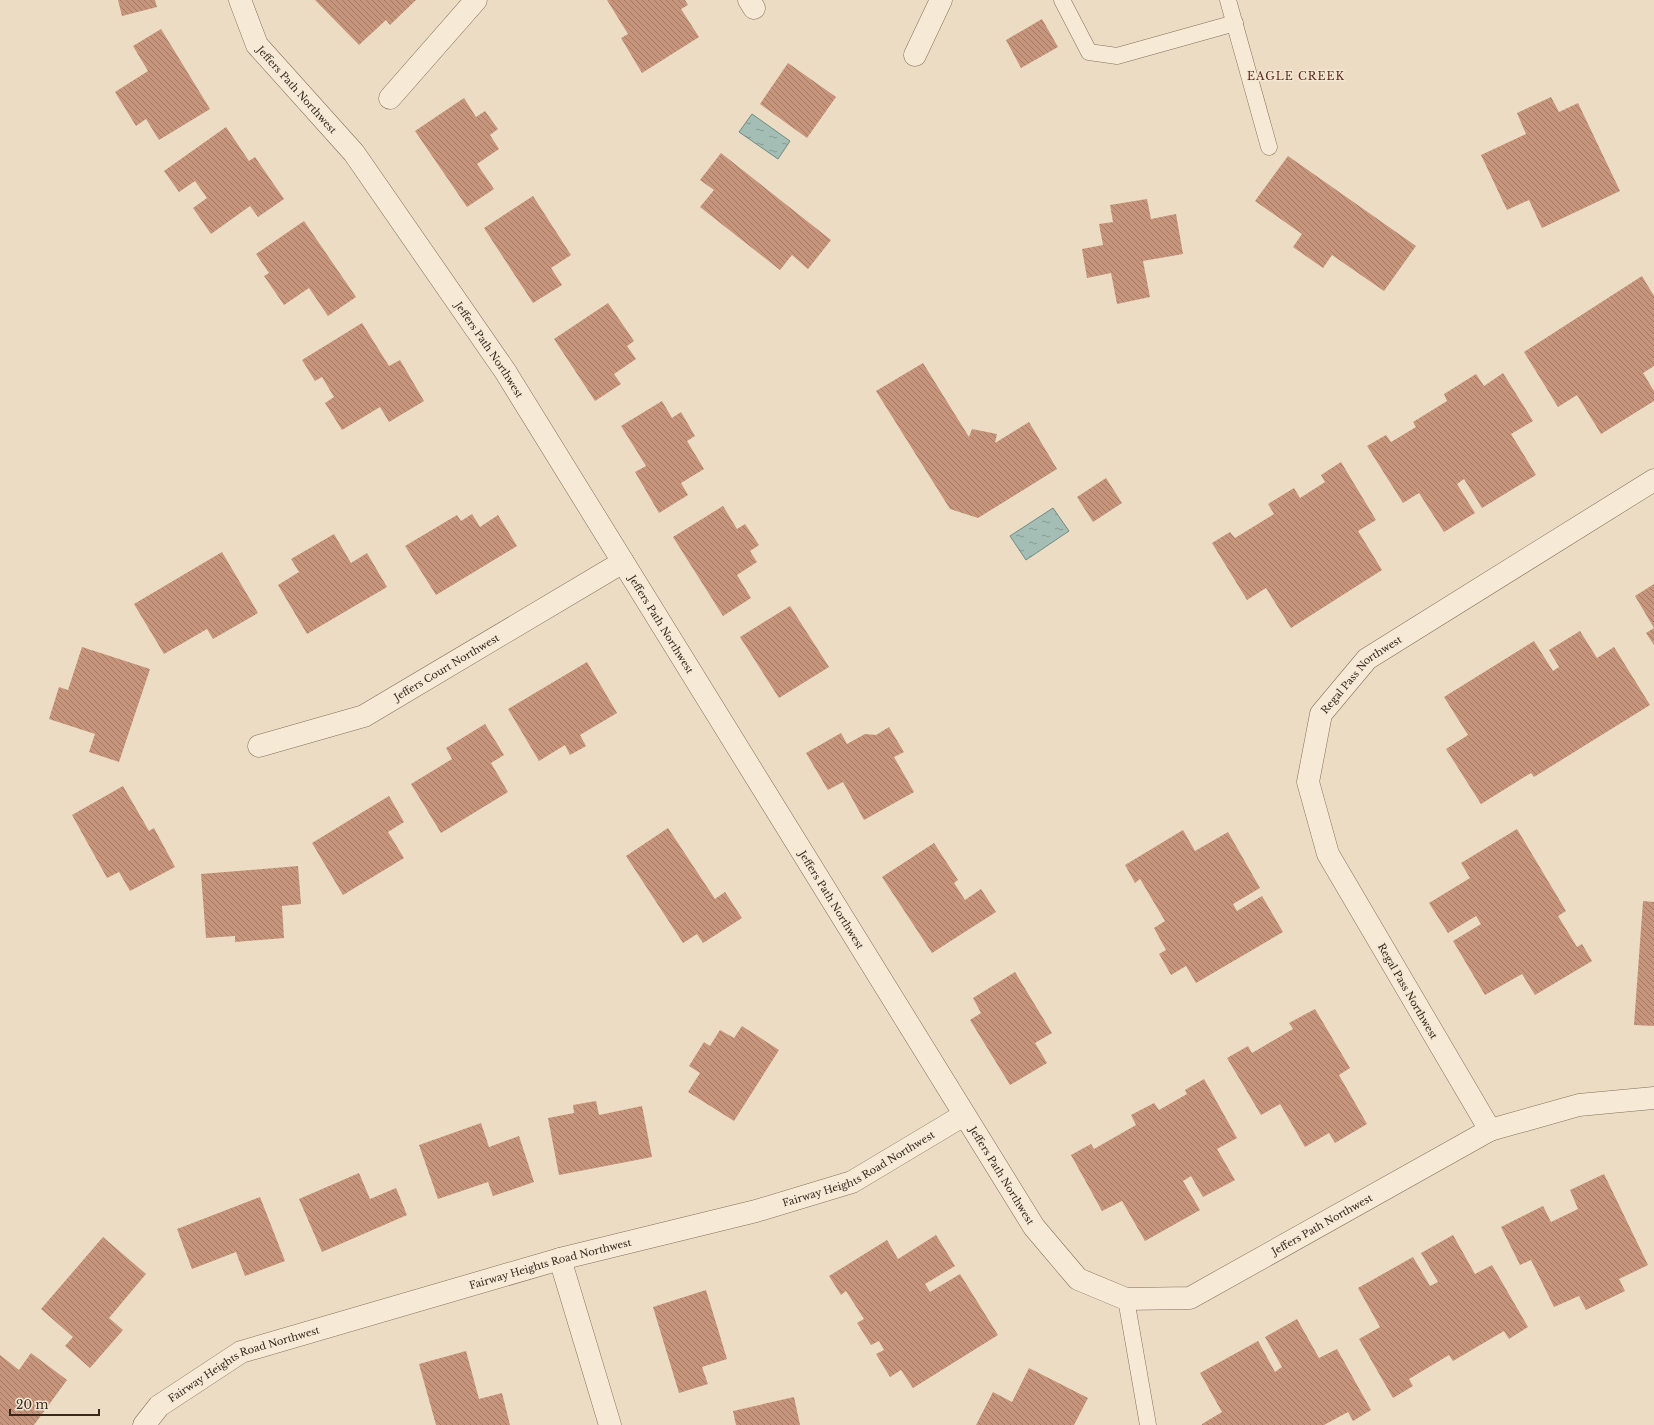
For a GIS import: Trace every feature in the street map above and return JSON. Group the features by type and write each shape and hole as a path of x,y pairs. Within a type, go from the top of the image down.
{"street":[{"name":"Jeffers Path Northwest","path":"240,0 257,45 354,153 505,371 1034,1227 1078,1279 1126,1299 1190,1298 1490,1130 1579,1105 1654,1098"},
{"path":"390,98 476,0"},
{"path":"915,56 941,0"},
{"name":"Regal Pass Northwest","path":"1490,1130 1328,854 1308,782 1321,714 1367,659 1654,480"},
{"name":"Jeffers Court Northwest","path":"259,746 364,716 623,562"},
{"name":"Fairway Heights Road Northwest","path":"144,1425 159,1406 242,1352 560,1259 756,1211 852,1182 964,1114"},
{"path":"560,1259 610,1425"}],"lane":[{"path":"1062,0 1089,52 1117,56 1235,23"},
{"path":"1228,0 1268,146"},
{"path":"1126,1299 1148,1425"}],"water":[{"path":"752,114 790,141 778,159 739,132"},
{"path":"1053,508 1069,531 1026,560 1010,536"}],"building":[{"path":"118,0 155,0 157,7 122,16"},
{"path":"315,0 416,0 390,25 386,20 359,45"},
{"path":"607,0 685,0 688,5 681,9 699,37 642,73 621,38 628,34"},
{"path":"1042,19 1058,47 1021,68 1006,40"},
{"path":"161,29 210,109 159,140 146,119 136,126 115,92 148,71 133,46"},
{"path":"788,63 836,97 807,138 760,104"},
{"path":"1551,97 1559,112 1578,103 1620,191 1542,228 1529,200 1507,210 1481,155 1526,134 1517,113"},
{"path":"464,98 476,117 485,111 498,129 490,135 499,149 477,164 494,189 467,207 415,131"},
{"path":"226,127 249,161 255,157 284,199 258,217 250,206 211,234 193,208 207,198 195,181 179,192 164,171"},
{"path":"721,153 831,240 808,269 792,255 780,270 700,207 714,190 700,180"},
{"path":"1288,156 1416,246 1384,291 1332,255 1323,268 1293,247 1302,234 1255,201"},
{"path":"533,196 571,255 551,268 562,285 533,303 484,228"},
{"path":"1147,199 1151,219 1176,214 1183,254 1143,261 1150,297 1117,304 1111,273 1087,278 1082,249 1103,245 1099,224 1113,222 1110,205"},
{"path":"304,221 356,297 328,316 309,288 284,305 264,276 269,273 256,254"},
{"path":"1642,276 1654,296 1654,366 1643,373 1654,391 1654,401 1601,434 1577,395 1558,407 1524,352"},
{"path":"608,303 634,341 627,346 636,359 614,374 621,384 595,401 554,339"},
{"path":"362,323 389,366 400,360 424,401 389,422 380,407 342,430 325,403 334,397 322,377 315,381 302,360"},
{"path":"923,363 969,437 972,429 997,434 995,443 1029,422 1057,469 978,518 950,509 876,391"},
{"path":"1503,373 1533,421 1511,434 1536,475 1482,508 1464,479 1457,484 1475,513 1444,532 1419,493 1403,503 1367,446 1386,435 1391,442 1416,427 1413,422 1447,401 1444,394 1476,374 1484,386"},
{"path":"662,401 672,418 681,412 695,436 687,441 704,469 681,483 688,495 659,513 635,472 646,466 621,426"},
{"path":"1341,462 1376,520 1358,531 1382,570 1291,628 1266,588 1247,600 1212,543 1230,532 1235,538 1274,514 1268,504 1294,488 1300,498 1325,482 1321,475"},
{"path":"1106,478 1122,503 1093,522 1077,497"},
{"path":"723,506 737,529 745,524 759,545 750,551 757,562 737,575 751,598 723,616 673,537"},
{"path":"472,514 480,527 498,515 517,546 436,595 405,546 457,515 461,521"},
{"path":"334,534 351,563 367,553 387,587 307,634 278,585 299,572 291,559"},
{"path":"222,552 258,613 213,639 207,629 164,654 134,604"},
{"path":"1654,584 1654,628 1635,596"},
{"path":"790,606 829,667 779,698 740,637"},
{"path":"1654,628 1654,645 1646,633"},
{"path":"1580,631 1597,658 1614,647 1650,705 1534,777 1531,773 1481,804 1446,749 1468,735 1444,697 1534,641 1553,671 1559,667 1549,650"},
{"path":"82,647 150,669 119,762 89,752 95,734 49,719 59,687 68,690"},
{"path":"587,662 617,713 580,735 586,746 570,755 565,745 539,761 508,709"},
{"path":"485,724 504,755 491,763 508,792 441,833 411,784 452,759 446,748"},
{"path":"889,727 904,752 894,757 914,792 864,820 843,782 828,790 806,753 841,733 847,744 865,734 876,735"},
{"path":"123,786 149,831 154,828 175,867 130,891 119,872 107,878 72,815"},
{"path":"389,796 404,822 388,832 404,858 343,895 312,843"},
{"path":"668,828 715,899 725,892 742,918 703,943 697,934 683,943 626,856"},
{"path":"1517,829 1566,911 1558,916 1577,947 1582,944 1592,961 1535,995 1522,974 1485,995 1453,941 1481,924 1476,916 1448,933 1429,903 1470,878 1461,863"},
{"path":"1183,830 1195,851 1228,832 1260,888 1233,904 1237,911 1262,896 1283,932 1196,983 1186,966 1171,975 1159,954 1166,950 1154,928 1165,921 1140,879 1135,883 1125,865"},
{"path":"934,843 958,880 954,883 965,900 981,889 996,912 932,953 882,877"},
{"path":"298,866 301,904 282,906 284,938 235,942 235,936 206,938 201,874"},
{"path":"1643,901 1654,902 1654,1026 1634,1025"},
{"path":"1015,972 1052,1033 1035,1043 1047,1063 1010,1085 970,1020 981,1013 973,998"},
{"path":"1315,1009 1350,1068 1339,1075 1367,1124 1335,1143 1329,1133 1305,1147 1280,1104 1261,1115 1227,1058 1248,1046 1252,1053 1293,1029 1289,1023"},
{"path":"742,1026 779,1050 734,1121 688,1092 700,1073 689,1066 704,1042 710,1046 720,1030 734,1038"},
{"path":"1204,1079 1237,1138 1217,1149 1235,1180 1203,1197 1191,1176 1183,1181 1200,1210 1145,1241 1122,1201 1102,1211 1071,1155 1091,1144 1094,1149 1136,1125 1131,1115 1154,1103 1159,1110 1187,1094 1185,1090"},
{"path":"596,1101 599,1115 642,1106 652,1157 559,1175 548,1118 574,1113 573,1105"},
{"path":"481,1123 489,1147 519,1136 534,1182 493,1196 488,1182 438,1199 419,1145"},
{"path":"359,1173 370,1199 396,1188 407,1215 322,1252 299,1199"},
{"path":"1604,1174 1648,1265 1619,1279 1625,1291 1586,1310 1579,1296 1554,1307 1531,1260 1520,1265 1501,1227 1543,1206 1551,1222 1578,1209 1570,1190"},
{"path":"260,1197 285,1261 245,1276 236,1252 192,1269 177,1229"},
{"path":"936,1235 955,1266 925,1284 930,1292 960,1274 998,1335 913,1388 901,1370 890,1377 876,1354 884,1350 879,1341 871,1345 857,1323 864,1319 846,1291 841,1295 829,1276 887,1240 898,1259"},
{"path":"1453,1235 1475,1274 1492,1265 1528,1327 1509,1339 1504,1331 1453,1361 1449,1355 1409,1379 1413,1386 1393,1398 1359,1339 1380,1327 1358,1288 1413,1257 1430,1286 1438,1282 1421,1253"},
{"path":"103,1237 146,1274 109,1318 123,1330 90,1368 65,1346 73,1337 41,1309"},
{"path":"706,1290 727,1359 702,1367 708,1384 679,1393 653,1307"},
{"path":"1297,1319 1319,1358 1337,1349 1371,1410 1353,1421 1348,1412 1324,1425 1202,1425 1222,1412 1200,1373 1258,1341 1275,1372 1282,1367 1265,1337"},
{"path":"466,1351 479,1399 502,1393 510,1425 436,1425 419,1364"},
{"path":"31,1353 67,1380 34,1425 0,1425 0,1355 19,1370"},
{"path":"1029,1368 1088,1398 1074,1425 976,1425 993,1392 1012,1402"},
{"path":"794,1397 800,1425 736,1425 733,1411"}],"district":[{"name":"EAGLE CREEK","path":"1296,76"}]}
